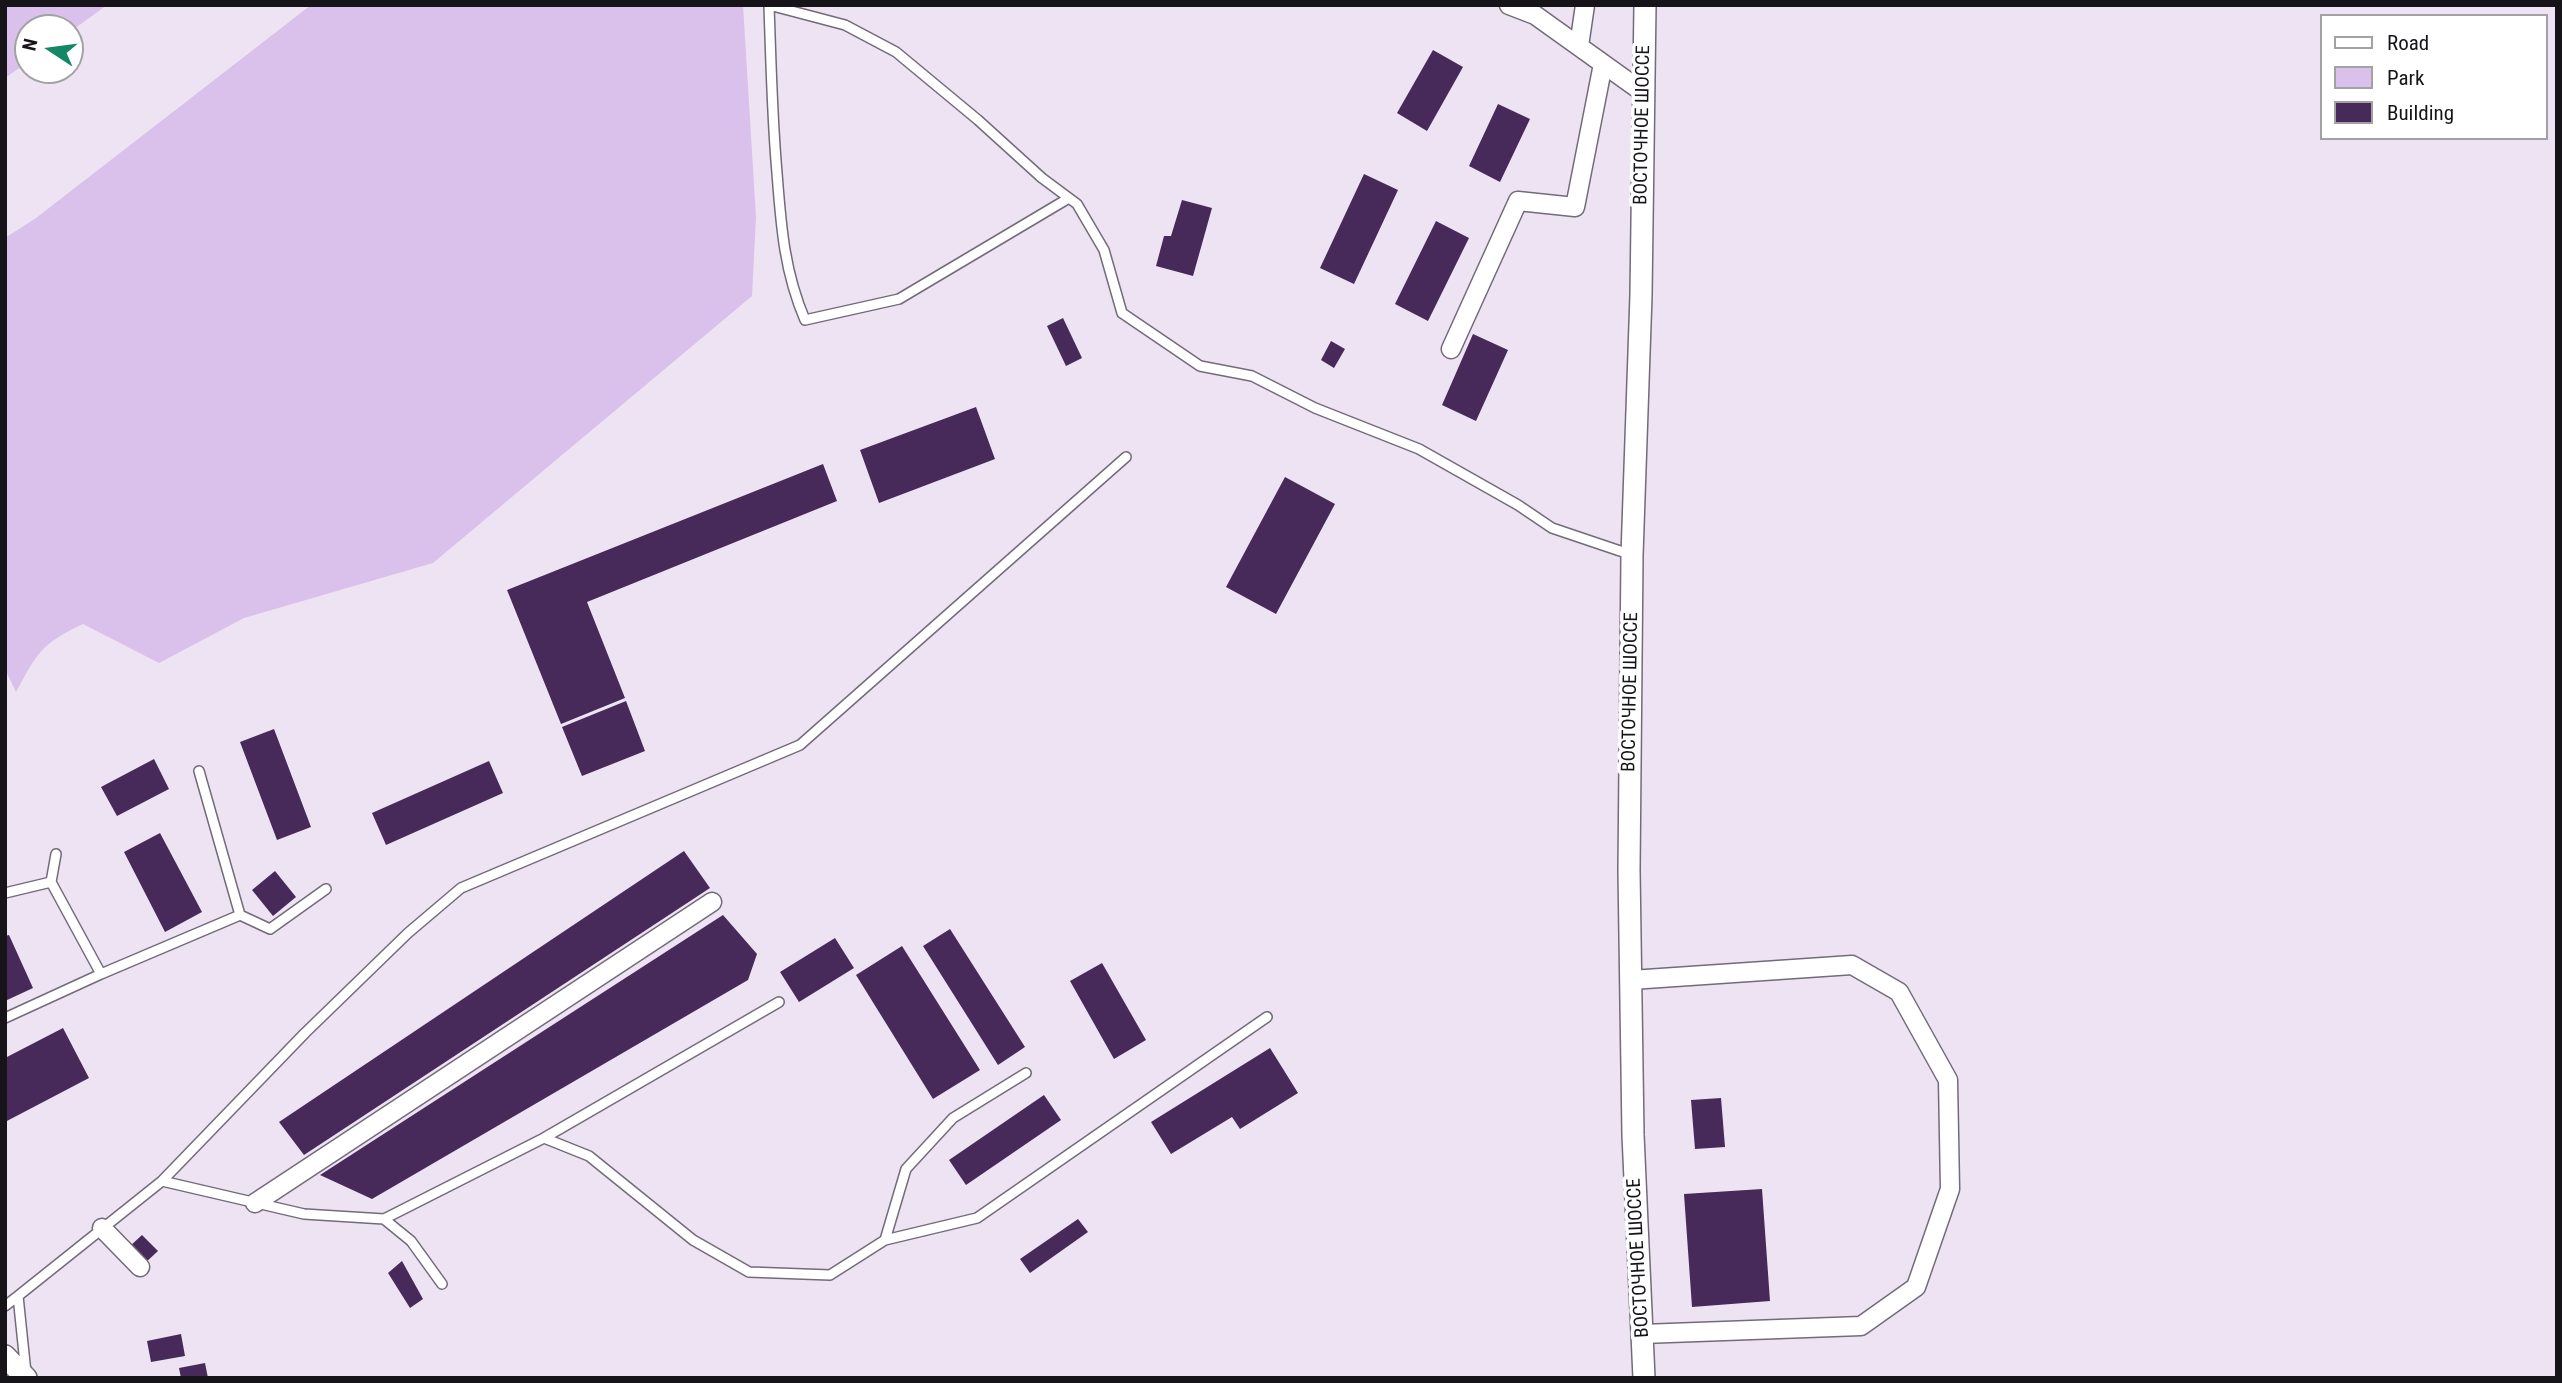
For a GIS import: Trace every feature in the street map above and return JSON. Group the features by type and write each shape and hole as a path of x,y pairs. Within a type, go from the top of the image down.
{"street":[{"path":"1509,5 1535,15 1644,93"},
{"path":"1579,46 1585,5"},
{"name":"ВОСТОЧНОЕ ШОССЕ","path":"1644,1373 1633,1135 1629,856 1632,555 1641,295 1645,5"},
{"path":"1451,349 1518,201 1575,207 1603,64"},
{"path":"255,1203 712,902"},
{"path":"1631,980 1852,965 1899,992 1948,1080 1950,1189 1916,1287 1861,1326 1642,1334"},
{"path":"102,1228 140,1267"},
{"path":"5,1356 26,1378"}],"lane":[{"path":"1069,198 899,299 805,320 783,248 772,114 769,5 845,25 896,52 978,120 1042,178 1069,198 1077,204 1104,250 1122,313 1199,366 1252,376 1315,408 1419,449 1518,505 1552,528 1632,555"},
{"path":"5,1306 162,1181 314,1024 408,933 461,888 800,745 1126,457"},
{"path":"199,771 240,915"},
{"path":"56,854 51,882 101,974"},
{"path":"5,893 51,882"},
{"path":"5,1018 240,915 270,929 326,889"},
{"path":"162,1181 304,1214 384,1219 544,1139 779,1002"},
{"path":"544,1139 589,1156 693,1240 749,1272 830,1275 885,1241 977,1218 1268,1017"},
{"path":"885,1241 906,1170 953,1118 1026,1073"},
{"path":"384,1219 411,1241 442,1284"},
{"path":"18,1296 26,1378"}],"green space":[{"path":"5,5 107,5 84,22 84,14 14,14 14,72 5,78"},
{"path":"311,5 743,5 756,217 752,296 433,563 244,618 159,663 83,624 58,637 42,650 16,692 5,669 5,238 36,218"}],"building":[{"path":"1433,50 1463,67 1427,131 1397,113"},
{"path":"1498,104 1530,119 1500,182 1469,166"},
{"path":"1364,174 1398,190 1354,284 1320,268"},
{"path":"1182,200 1212,208 1193,276 1156,266 1164,236 1171,236"},
{"path":"1436,221 1469,238 1428,321 1395,304"},
{"path":"1063,318 1082,358 1066,366 1047,326"},
{"path":"1473,334 1508,350 1476,421 1442,405"},
{"path":"1331,341 1345,349 1334,368 1321,360"},
{"path":"976,407 995,459 879,503 860,450"},
{"path":"823,464 837,501 587,602 625,698 561,724 507,590"},
{"path":"1285,477 1335,504 1276,614 1226,587"},
{"path":"626,701 645,751 582,776 562,727"},
{"path":"274,729 311,827 277,840 240,742"},
{"path":"154,759 169,789 117,816 101,787"},
{"path":"489,761 503,793 386,845 372,813"},
{"path":"160,833 202,912 165,932 124,852"},
{"path":"684,851 710,888 304,1155 279,1122"},
{"path":"275,871 296,897 273,916 252,890"},
{"path":"723,915 757,954 748,980 372,1199 320,1175"},
{"path":"950,929 1025,1047 998,1065 923,946"},
{"path":"9,935 33,988 5,1001 5,936"},
{"path":"835,938 854,968 799,1002 780,972"},
{"path":"902,946 980,1070 933,1099 856,975"},
{"path":"1102,963 1146,1040 1114,1059 1070,981"},
{"path":"63,1028 89,1078 5,1122 5,1058"},
{"path":"1270,1048 1298,1093 1240,1129 1232,1117 1171,1154 1151,1122"},
{"path":"1044,1095 1061,1120 966,1185 949,1160"},
{"path":"1721,1098 1725,1147 1695,1149 1691,1100"},
{"path":"1762,1189 1770,1301 1692,1307 1684,1194"},
{"path":"1078,1219 1088,1232 1030,1273 1020,1259"},
{"path":"142,1235 158,1251 144,1264 129,1247"},
{"path":"402,1261 423,1299 410,1308 388,1273"},
{"path":"181,1334 185,1356 151,1362 147,1341"},
{"path":"205,1363 208,1378 181,1378 179,1368"}]}
